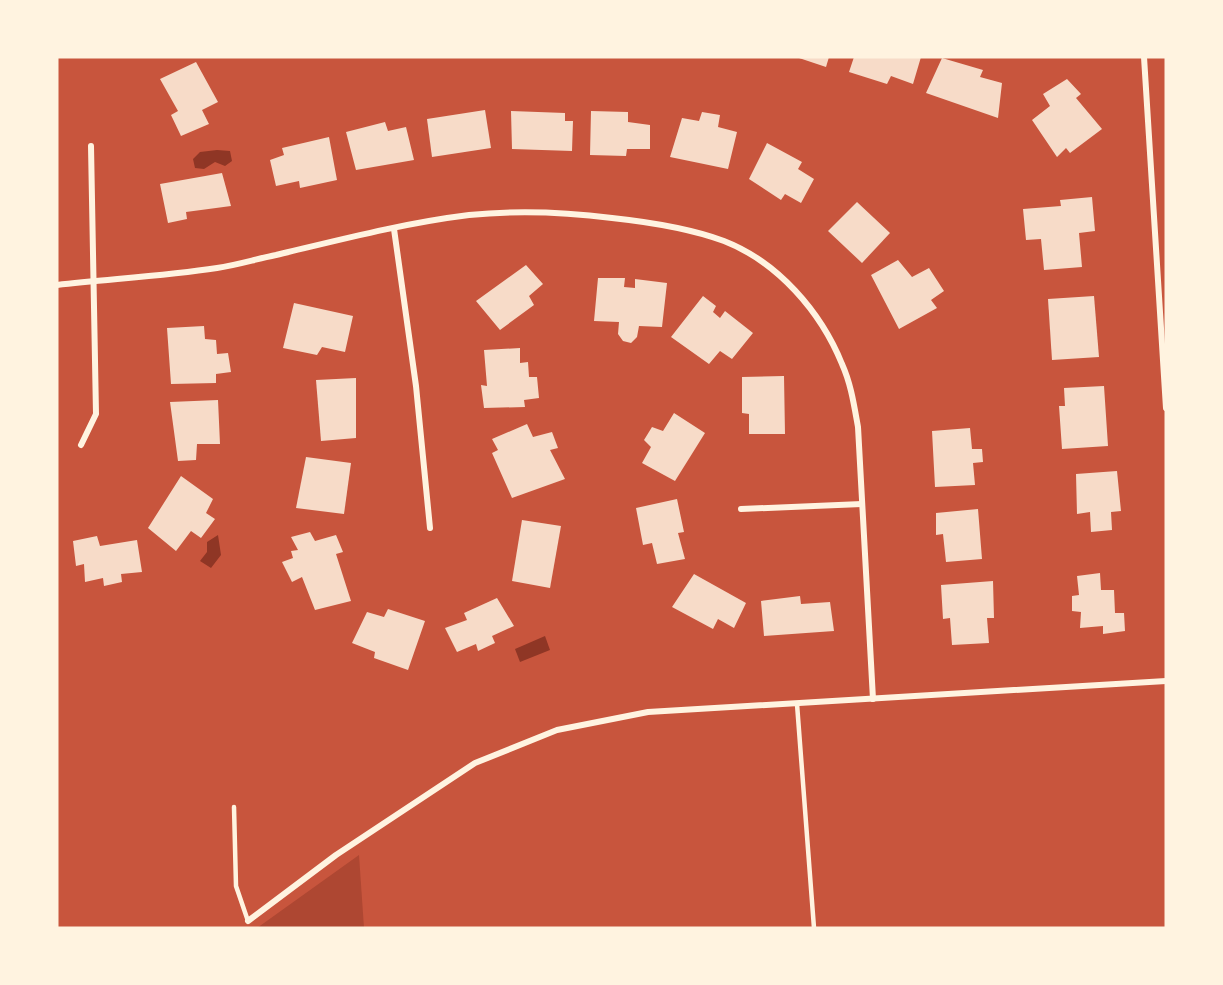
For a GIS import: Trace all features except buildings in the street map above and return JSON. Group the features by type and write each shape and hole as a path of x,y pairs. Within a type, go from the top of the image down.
{"street":[{"path":"1144,57 1166,408"},
{"path":"81,445 96,414 91,146"},
{"path":"57,285 218,268 469,215 524,212 571,213 652,223 709,236 741,249 767,266 812,310 830,337 853,396 858,426 873,699"},
{"path":"394,229 416,386 430,528"},
{"path":"741,509 862,504"},
{"path":"248,921 336,855 475,763 557,730 648,712 1166,681"}],"lane":[{"path":"797,704 814,928"},
{"path":"234,807 236,879 248,921"}],"shaded area":[{"path":"230,151 232,161 225,166 215,162 204,169 195,168 193,159 200,152"},
{"path":"218,535 221,555 211,568 200,561 207,552 207,542"},
{"path":"545,636 550,650 520,662 515,649"},
{"path":"359,855 364,928 257,928"}]}
